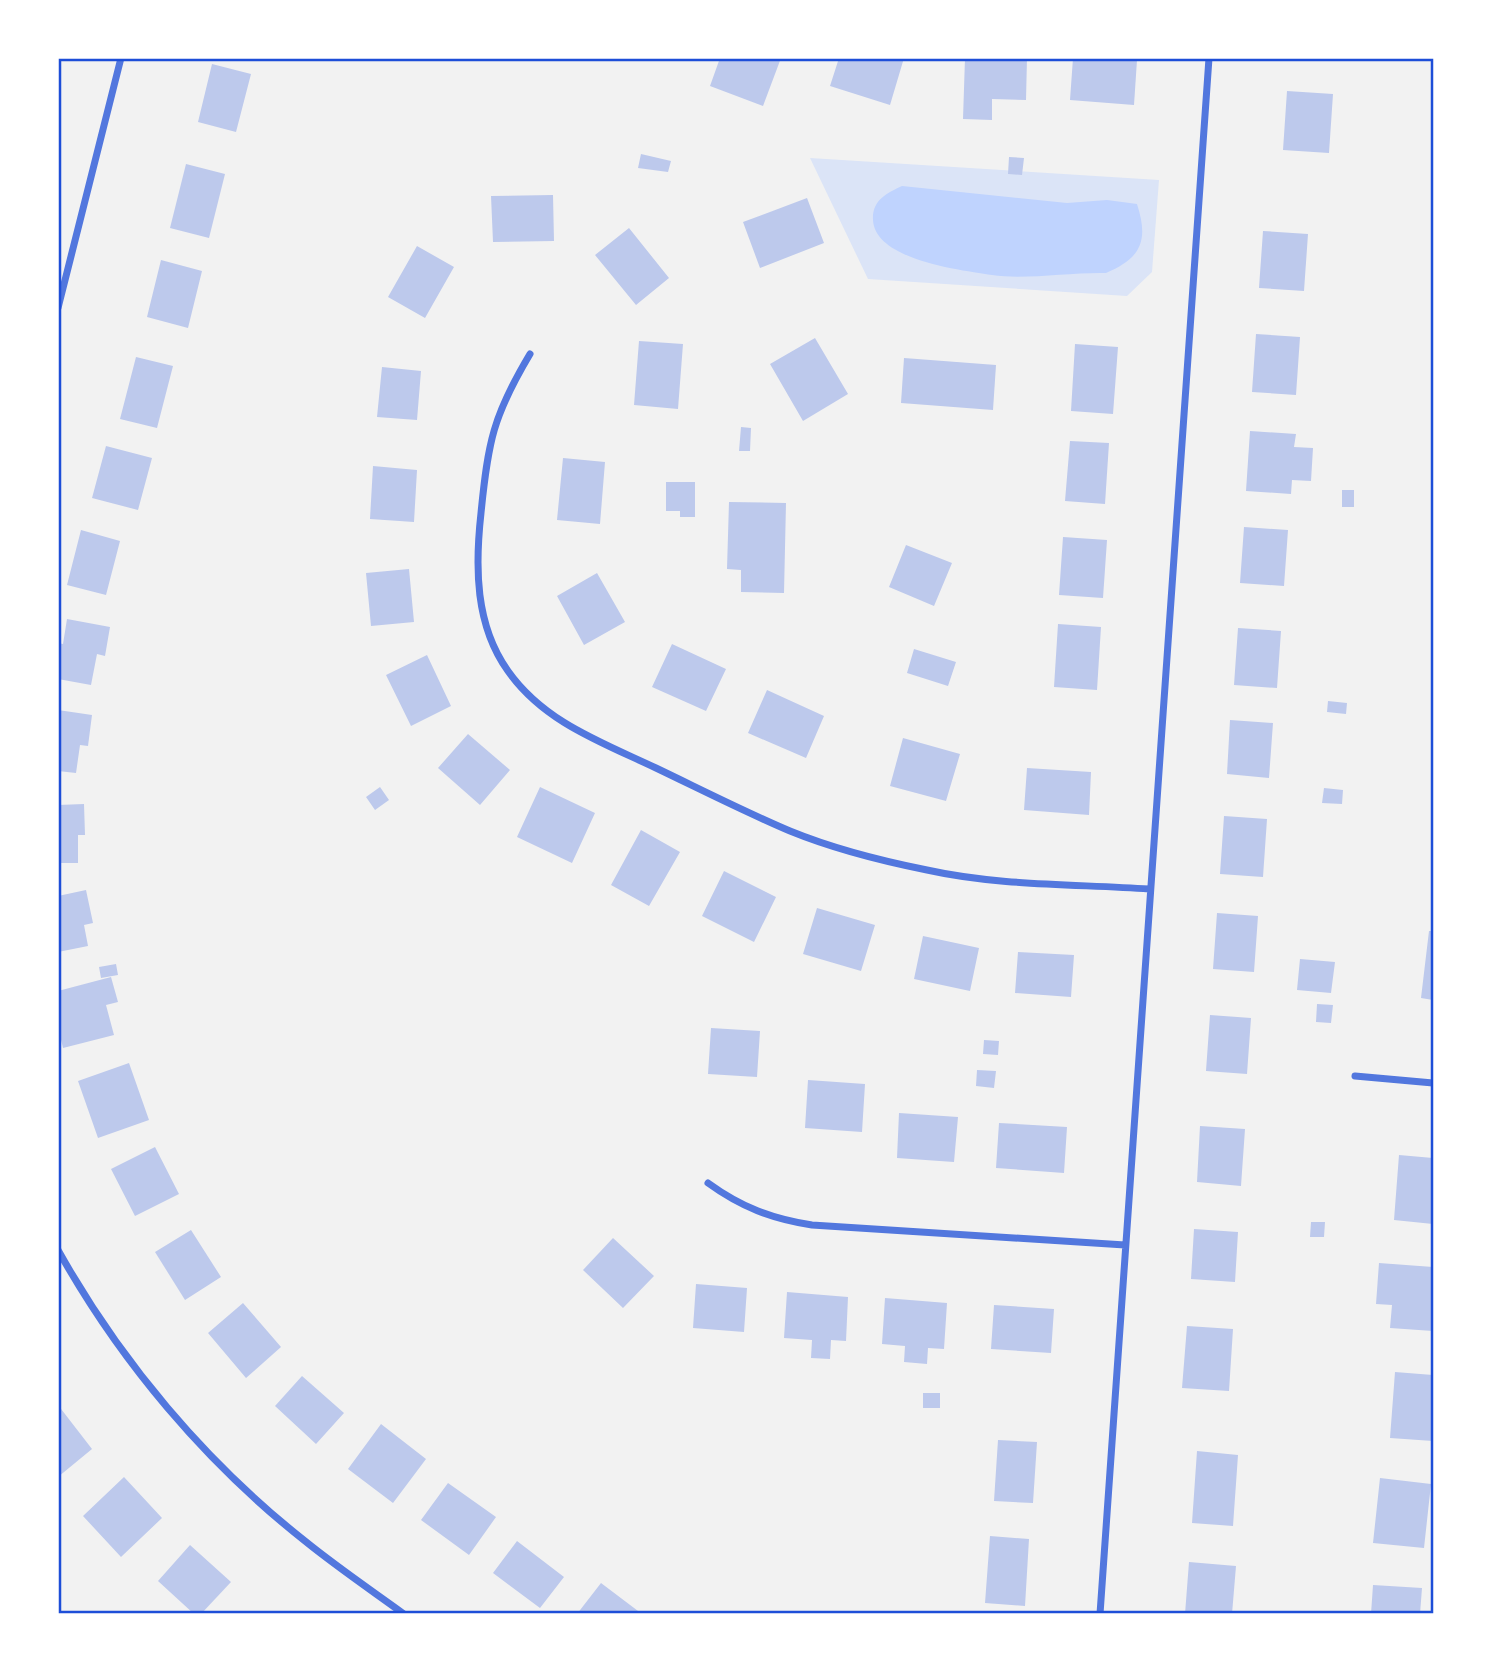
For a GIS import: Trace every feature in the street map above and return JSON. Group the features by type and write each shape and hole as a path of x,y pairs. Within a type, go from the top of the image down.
{"street":[{"path":"58,307 121,58"},
{"path":"1100,1614 1209,58"},
{"path":"530,354 507,392 493,425 487,451 477,551 479,592 487,633 506,669 532,702 568,727 792,832 863,855 930,871 1149,889"},
{"path":"1355,1076 1433,1083"},
{"path":"708,1183 737,1204 779,1220 1125,1245"},
{"path":"58,1250 102,1326 163,1403 226,1470 303,1540 404,1614"}],"shaded area":[{"path":"810,158 1159,180 1152,272 1127,296 868,279"}],"water":[{"path":"902,186 1067,203 1107,200 1137,204 1142,238 1139,247 1127,261 1106,273 1005,276 941,266 903,254 877,234 873,220 875,207 886,195"}],"building":[{"path":"720,58 781,58 763,106 710,86"},
{"path":"839,58 904,58 890,105 830,86"},
{"path":"965,58 1027,58 1026,100 992,99 992,120 963,119"},
{"path":"1073,58 1137,60 1134,105 1070,100"},
{"path":"212,64 251,74 236,132 198,122"},
{"path":"1287,91 1333,94 1329,153 1283,150"},
{"path":"641,154 671,161 668,172 638,168"},
{"path":"1009,157 1024,158 1022,175 1008,174"},
{"path":"186,164 225,174 209,238 170,228"},
{"path":"553,195 554,241 493,242 491,196"},
{"path":"807,198 824,243 760,268 743,222"},
{"path":"629,228 669,278 636,305 595,255"},
{"path":"1263,231 1308,234 1304,291 1259,288"},
{"path":"417,246 454,267 425,318 388,297"},
{"path":"161,260 202,271 188,328 147,317"},
{"path":"1256,334 1300,337 1296,395 1252,392"},
{"path":"815,338 848,394 803,421 770,364"},
{"path":"639,341 683,344 678,409 634,405"},
{"path":"1075,344 1118,347 1113,414 1071,411"},
{"path":"136,357 173,366 157,428 120,419"},
{"path":"904,358 996,365 993,410 901,403"},
{"path":"382,367 421,371 417,420 377,417"},
{"path":"741,427 751,428 750,451 739,451"},
{"path":"1250,431 1296,434 1294,447 1313,448 1311,481 1292,480 1291,494 1246,491"},
{"path":"1070,441 1109,443 1105,504 1065,501"},
{"path":"106,446 152,458 138,510 92,498"},
{"path":"563,458 605,462 600,524 557,520"},
{"path":"373,466 417,470 414,522 370,519"},
{"path":"666,482 695,482 695,517 680,517 680,511 666,511"},
{"path":"1342,490 1354,490 1354,507 1342,507"},
{"path":"729,502 786,503 784,593 741,592 741,570 727,569"},
{"path":"1244,527 1288,530 1284,586 1240,583"},
{"path":"81,530 120,541 106,595 67,585"},
{"path":"1063,537 1107,540 1103,598 1059,595"},
{"path":"906,545 952,563 934,606 889,587"},
{"path":"409,569 414,622 371,626 366,573"},
{"path":"597,573 625,622 584,645 557,596"},
{"path":"67,619 110,627 105,656 97,654 91,685 58,679 58,643 63,644"},
{"path":"1058,624 1101,627 1097,690 1054,687"},
{"path":"1238,628 1281,631 1277,688 1234,685"},
{"path":"672,644 726,669 706,711 652,687"},
{"path":"914,649 956,662 948,686 907,673"},
{"path":"427,655 451,706 411,726 386,675"},
{"path":"767,690 824,716 806,758 748,733"},
{"path":"1328,701 1347,703 1346,714 1327,712"},
{"path":"58,710 92,715 88,746 80,745 76,773 58,771"},
{"path":"1230,720 1273,723 1269,778 1227,774"},
{"path":"468,734 510,770 480,805 438,768"},
{"path":"903,738 960,754 946,801 890,786"},
{"path":"1027,768 1091,772 1089,815 1024,810"},
{"path":"380,787 389,800 375,810 366,797"},
{"path":"540,787 595,813 572,863 517,837"},
{"path":"1324,788 1343,790 1342,804 1322,803"},
{"path":"84,804 85,835 78,835 78,863 58,863 58,805"},
{"path":"1224,816 1267,819 1263,877 1220,874"},
{"path":"641,830 680,852 649,906 611,885"},
{"path":"724,871 776,897 754,942 702,916"},
{"path":"86,890 93,923 84,925 88,946 58,952 58,896"},
{"path":"817,908 875,925 861,971 803,954"},
{"path":"1217,913 1258,916 1254,972 1213,969"},
{"path":"1429,931 1433,931 1433,1000 1421,998"},
{"path":"923,936 979,948 970,991 914,979"},
{"path":"1018,952 1074,955 1071,997 1015,993"},
{"path":"1300,959 1335,962 1331,993 1297,990"},
{"path":"116,964 118,975 101,978 99,967"},
{"path":"111,977 118,1002 106,1005 114,1035 63,1048 58,1027 58,991"},
{"path":"1317,1004 1333,1005 1331,1023 1316,1022"},
{"path":"1210,1015 1251,1018 1247,1074 1206,1071"},
{"path":"711,1028 760,1031 757,1077 708,1074"},
{"path":"984,1040 999,1041 998,1055 983,1054"},
{"path":"129,1063 149,1120 98,1138 78,1081"},
{"path":"977,1070 996,1071 994,1088 976,1086"},
{"path":"808,1080 865,1084 862,1132 805,1128"},
{"path":"899,1113 958,1117 954,1162 897,1158"},
{"path":"999,1123 1067,1127 1064,1173 996,1168"},
{"path":"1200,1126 1245,1129 1241,1186 1197,1182"},
{"path":"155,1147 179,1194 135,1216 111,1169"},
{"path":"1399,1155 1433,1158 1433,1224 1394,1220"},
{"path":"1311,1222 1325,1222 1324,1237 1310,1237"},
{"path":"1194,1229 1238,1232 1235,1282 1191,1279"},
{"path":"191,1230 221,1277 185,1300 155,1252"},
{"path":"613,1238 654,1276 623,1308 583,1270"},
{"path":"1379,1263 1433,1267 1433,1331 1390,1328 1392,1305 1376,1304"},
{"path":"696,1284 747,1288 744,1332 693,1328"},
{"path":"787,1292 848,1297 846,1341 831,1340 830,1359 811,1358 812,1340 784,1338"},
{"path":"885,1298 947,1303 944,1349 928,1348 927,1364 904,1362 905,1346 882,1344"},
{"path":"243,1303 281,1347 246,1378 208,1333"},
{"path":"994,1305 1054,1309 1051,1353 991,1349"},
{"path":"1187,1326 1233,1329 1229,1391 1182,1388"},
{"path":"1395,1372 1433,1375 1433,1441 1390,1438"},
{"path":"302,1376 344,1413 316,1444 275,1406"},
{"path":"923,1393 940,1393 940,1408 923,1408"},
{"path":"58,1405 92,1449 58,1477"},
{"path":"381,1424 426,1459 393,1503 348,1469"},
{"path":"998,1440 1037,1442 1033,1503 994,1501"},
{"path":"1197,1451 1238,1455 1233,1526 1192,1523"},
{"path":"124,1477 162,1518 121,1557 83,1516"},
{"path":"1380,1478 1431,1484 1424,1548 1373,1543"},
{"path":"448,1483 496,1517 469,1555 421,1520"},
{"path":"990,1536 1029,1539 1025,1606 985,1603"},
{"path":"517,1541 564,1577 540,1608 493,1573"},
{"path":"190,1545 231,1582 201,1614 194,1614 158,1581"},
{"path":"1189,1562 1236,1566 1232,1614 1185,1614"},
{"path":"601,1583 642,1614 577,1614"},
{"path":"1373,1585 1422,1588 1420,1614 1371,1614"}]}
